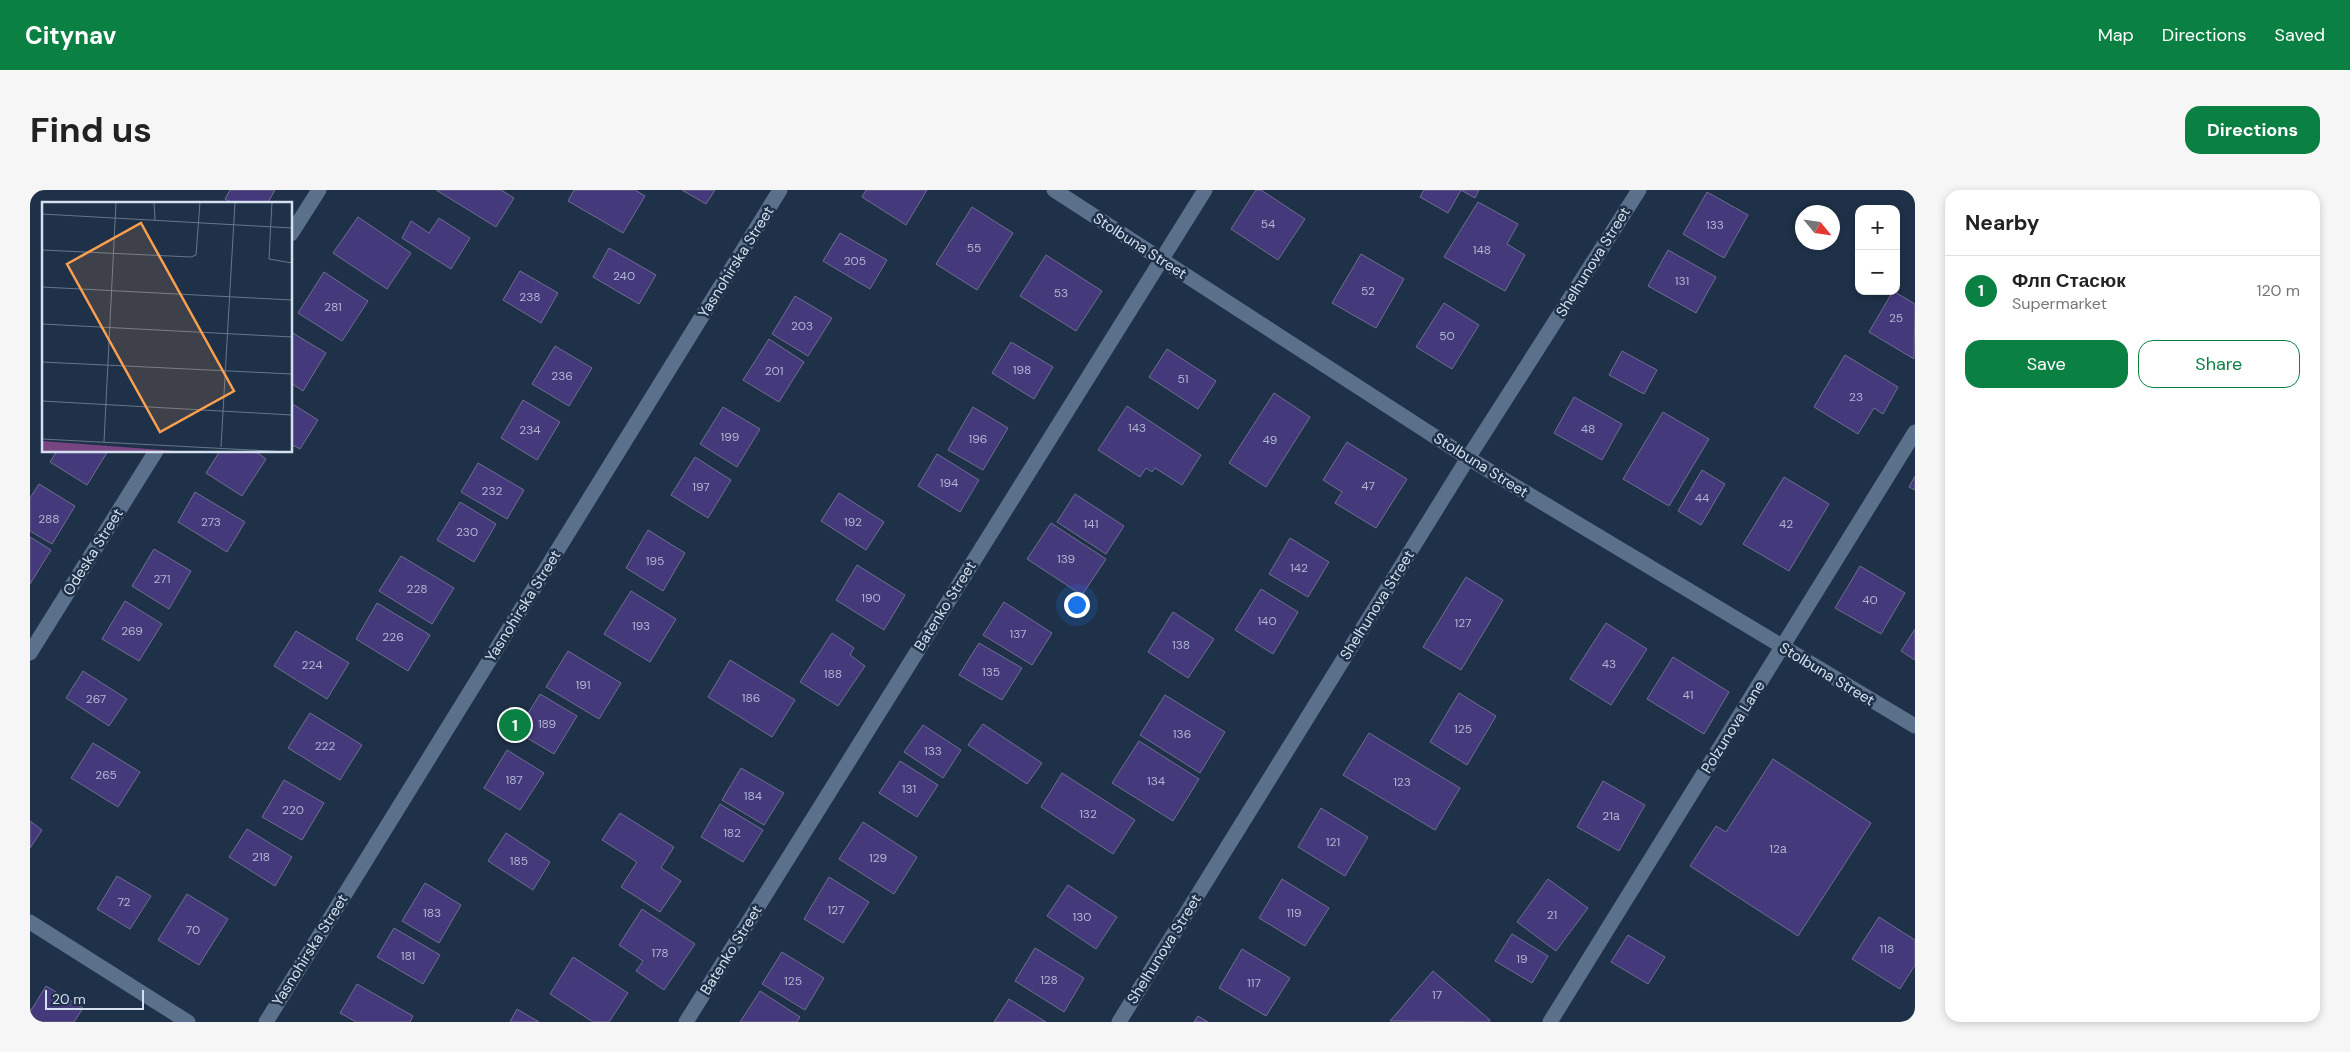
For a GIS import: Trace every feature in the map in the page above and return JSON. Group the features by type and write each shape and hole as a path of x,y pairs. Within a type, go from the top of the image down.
{"street":[{"path":"292,232 319,190"},
{"name":"Yasnohirska Street","path":"266,1022 780,190"},
{"name":"Stolbuna Street","path":"1054,190 1468,458 1915,726"},
{"name":"Batenko Street","path":"686,1022 1205,190"},
{"name":"Shelhunova Street","path":"1119,1022 1468,458 1639,190"},
{"name":"Polzunova Lane","path":"1550,1022 1915,432"},
{"name":"Odeska Street","path":"30,653 155,452"},
{"path":"30,922 188,1022"}],"building":[{"path":"230,190 275,190 268,202 230,202 225,199"},
{"path":"436,190 501,190 514,198 496,227"},
{"path":"574,190 635,190 645,196 623,233 568,201"},
{"path":"682,190 715,190 706,204"},
{"path":"866,190 927,190 906,225 862,197"},
{"path":"1256,190 1261,190 1305,219 1278,260 1231,229"},
{"path":"1424,190 1461,190 1448,213 1420,197"},
{"path":"1461,190 1479,190 1475,198"},
{"path":"1707,192 1748,215 1724,258 1683,234"},
{"path":"1478,202 1518,224 1507,244 1525,255 1505,291 1444,257"},
{"path":"972,207 1013,233 977,290 936,264"},
{"path":"358,217 411,253 387,289 333,253"},
{"path":"439,218 470,238 451,269 402,238 411,221 429,233"},
{"path":"840,233 887,260 870,289 823,261"},
{"path":"609,248 656,275 639,304 593,277"},
{"path":"1668,250 1716,277 1696,313 1648,286"},
{"path":"1361,254 1404,279 1376,328 1332,303"},
{"path":"1046,255 1102,291 1076,331 1020,296"},
{"path":"520,271 558,293 541,323 503,300"},
{"path":"324,272 368,301 342,341 298,313"},
{"path":"1891,295 1900,295 1915,304 1914,359 1869,332"},
{"path":"795,296 832,318 808,356 772,334"},
{"path":"1444,303 1479,325 1452,369 1416,347"},
{"path":"292,333 326,353 303,391 292,384"},
{"path":"769,339 804,362 779,402 743,380"},
{"path":"1011,342 1053,367 1034,399 992,373"},
{"path":"555,346 592,368 569,406 532,384"},
{"path":"1167,349 1216,381 1198,409 1149,377"},
{"path":"1622,351 1657,370 1644,394 1609,375"},
{"path":"1845,355 1898,387 1883,414 1874,408 1858,434 1814,407"},
{"path":"1274,393 1310,417 1266,487 1229,463"},
{"path":"1574,397 1622,424 1602,460 1554,433"},
{"path":"523,400 560,422 537,460 501,438"},
{"path":"292,404 318,420 300,449 292,445"},
{"path":"1127,406 1201,455 1182,485 1155,468 1152,472 1146,468 1140,477 1098,450"},
{"path":"723,407 760,429 737,467 700,444"},
{"path":"973,407 1008,428 983,470 948,450"},
{"path":"1663,412 1709,439 1669,506 1623,479"},
{"path":"1347,442 1407,479 1376,528 1335,503 1342,492 1323,480"},
{"path":"56,452 107,452 87,485 50,462"},
{"path":"219,452 256,452 266,459 242,496 206,473"},
{"path":"937,454 979,480 960,512 918,486"},
{"path":"695,457 731,480 708,518 671,495"},
{"path":"478,463 524,490 507,519 461,492"},
{"path":"1702,470 1725,484 1701,525 1678,511"},
{"path":"1915,476 1915,490 1909,487"},
{"path":"1784,477 1829,504 1789,571 1743,544"},
{"path":"39,484 75,506 52,544 30,531 30,498"},
{"path":"195,492 245,522 227,552 178,522"},
{"path":"839,493 884,522 866,550 821,521"},
{"path":"1075,494 1124,526 1106,554 1057,522"},
{"path":"460,502 496,524 474,562 437,540"},
{"path":"1051,523 1106,559 1082,595 1027,559"},
{"path":"648,530 685,553 663,591 626,568"},
{"path":"30,537 51,550 30,584"},
{"path":"1290,538 1329,562 1308,597 1269,574"},
{"path":"154,549 191,571 169,609 132,586"},
{"path":"401,556 454,588 432,624 379,591"},
{"path":"857,565 905,595 884,630 836,600"},
{"path":"1860,566 1905,593 1881,634 1835,608"},
{"path":"1466,577 1503,600 1461,670 1423,647"},
{"path":"1261,589 1298,612 1273,654 1235,630"},
{"path":"631,591 676,619 650,662 604,634"},
{"path":"125,601 162,624 139,661 102,639"},
{"path":"1004,602 1052,633 1032,665 983,635"},
{"path":"377,603 430,635 408,671 356,639"},
{"path":"1173,612 1214,639 1188,678 1148,652"},
{"path":"1606,623 1647,649 1611,705 1570,679"},
{"path":"1915,629 1915,660 1901,651"},
{"path":"296,631 349,663 327,699 274,666"},
{"path":"832,633 854,648 850,655 865,666 838,706 800,682"},
{"path":"979,643 1022,668 1002,700 959,675"},
{"path":"568,651 621,683 599,719 546,687"},
{"path":"1673,657 1729,692 1704,734 1647,699"},
{"path":"730,660 795,700 772,737 708,697"},
{"path":"83,671 127,699 109,726 66,698"},
{"path":"1459,693 1496,716 1467,765 1430,742"},
{"path":"540,694 577,716 554,754 517,732"},
{"path":"1165,695 1225,732 1200,773 1140,735"},
{"path":"310,713 362,745 340,780 288,748"},
{"path":"983,724 1042,763 1027,784 968,745"},
{"path":"923,725 961,750 943,778 904,752"},
{"path":"1369,733 1460,788 1435,830 1343,775"},
{"path":"1139,741 1199,779 1173,821 1112,783"},
{"path":"93,743 140,772 118,807 71,778"},
{"path":"507,750 544,773 520,810 484,788"},
{"path":"1773,759 1871,823 1798,936 1690,866 1716,826 1726,832"},
{"path":"900,761 938,785 917,817 879,793"},
{"path":"741,768 784,793 764,825 722,800"},
{"path":"1062,773 1135,820 1113,854 1041,807"},
{"path":"284,780 324,803 302,840 262,817"},
{"path":"1603,781 1645,805 1619,851 1577,827"},
{"path":"720,804 763,830 743,862 701,837"},
{"path":"1321,808 1368,837 1345,876 1298,847"},
{"path":"620,813 674,847 661,868 681,881 660,912 621,887 637,862 602,840"},
{"path":"30,821 42,830 30,848"},
{"path":"863,822 917,857 894,894 839,859"},
{"path":"247,829 292,857 275,886 229,857"},
{"path":"506,833 550,862 533,890 488,861"},
{"path":"117,876 151,896 130,929 97,909"},
{"path":"829,877 869,902 843,943 804,919"},
{"path":"1282,879 1329,908 1305,946 1259,918"},
{"path":"1548,879 1588,908 1556,951 1517,922"},
{"path":"425,883 461,905 439,943 402,921"},
{"path":"1068,885 1117,917 1096,949 1047,916"},
{"path":"187,894 228,919 199,965 158,940"},
{"path":"642,909 695,944 664,990 636,971 643,961 619,945"},
{"path":"1879,917 1915,940 1915,965 1900,989 1852,959"},
{"path":"394,928 440,955 423,984 377,957"},
{"path":"1512,934 1548,956 1532,983 1495,961"},
{"path":"1628,935 1665,957 1648,984 1611,962"},
{"path":"1035,948 1084,978 1064,1012 1015,981"},
{"path":"1242,949 1290,978 1266,1016 1219,988"},
{"path":"782,952 824,978 805,1010 762,984"},
{"path":"573,957 628,993 609,1022 593,1022 550,994"},
{"path":"1433,971 1490,1020 1489,1022 1390,1021"},
{"path":"357,984 413,1016 410,1022 356,1022 340,1013"},
{"path":"46,986 83,1008 74,1022 30,1022 30,1012"},
{"path":"760,991 800,1017 797,1022 740,1022"},
{"path":"1009,999 1046,1022 994,1022"},
{"path":"517,1009 539,1022 510,1022"},
{"path":"1198,1016 1208,1022 1194,1022"}],"place":[{"name":"Флп Стасюк","path":"515,725"}]}
